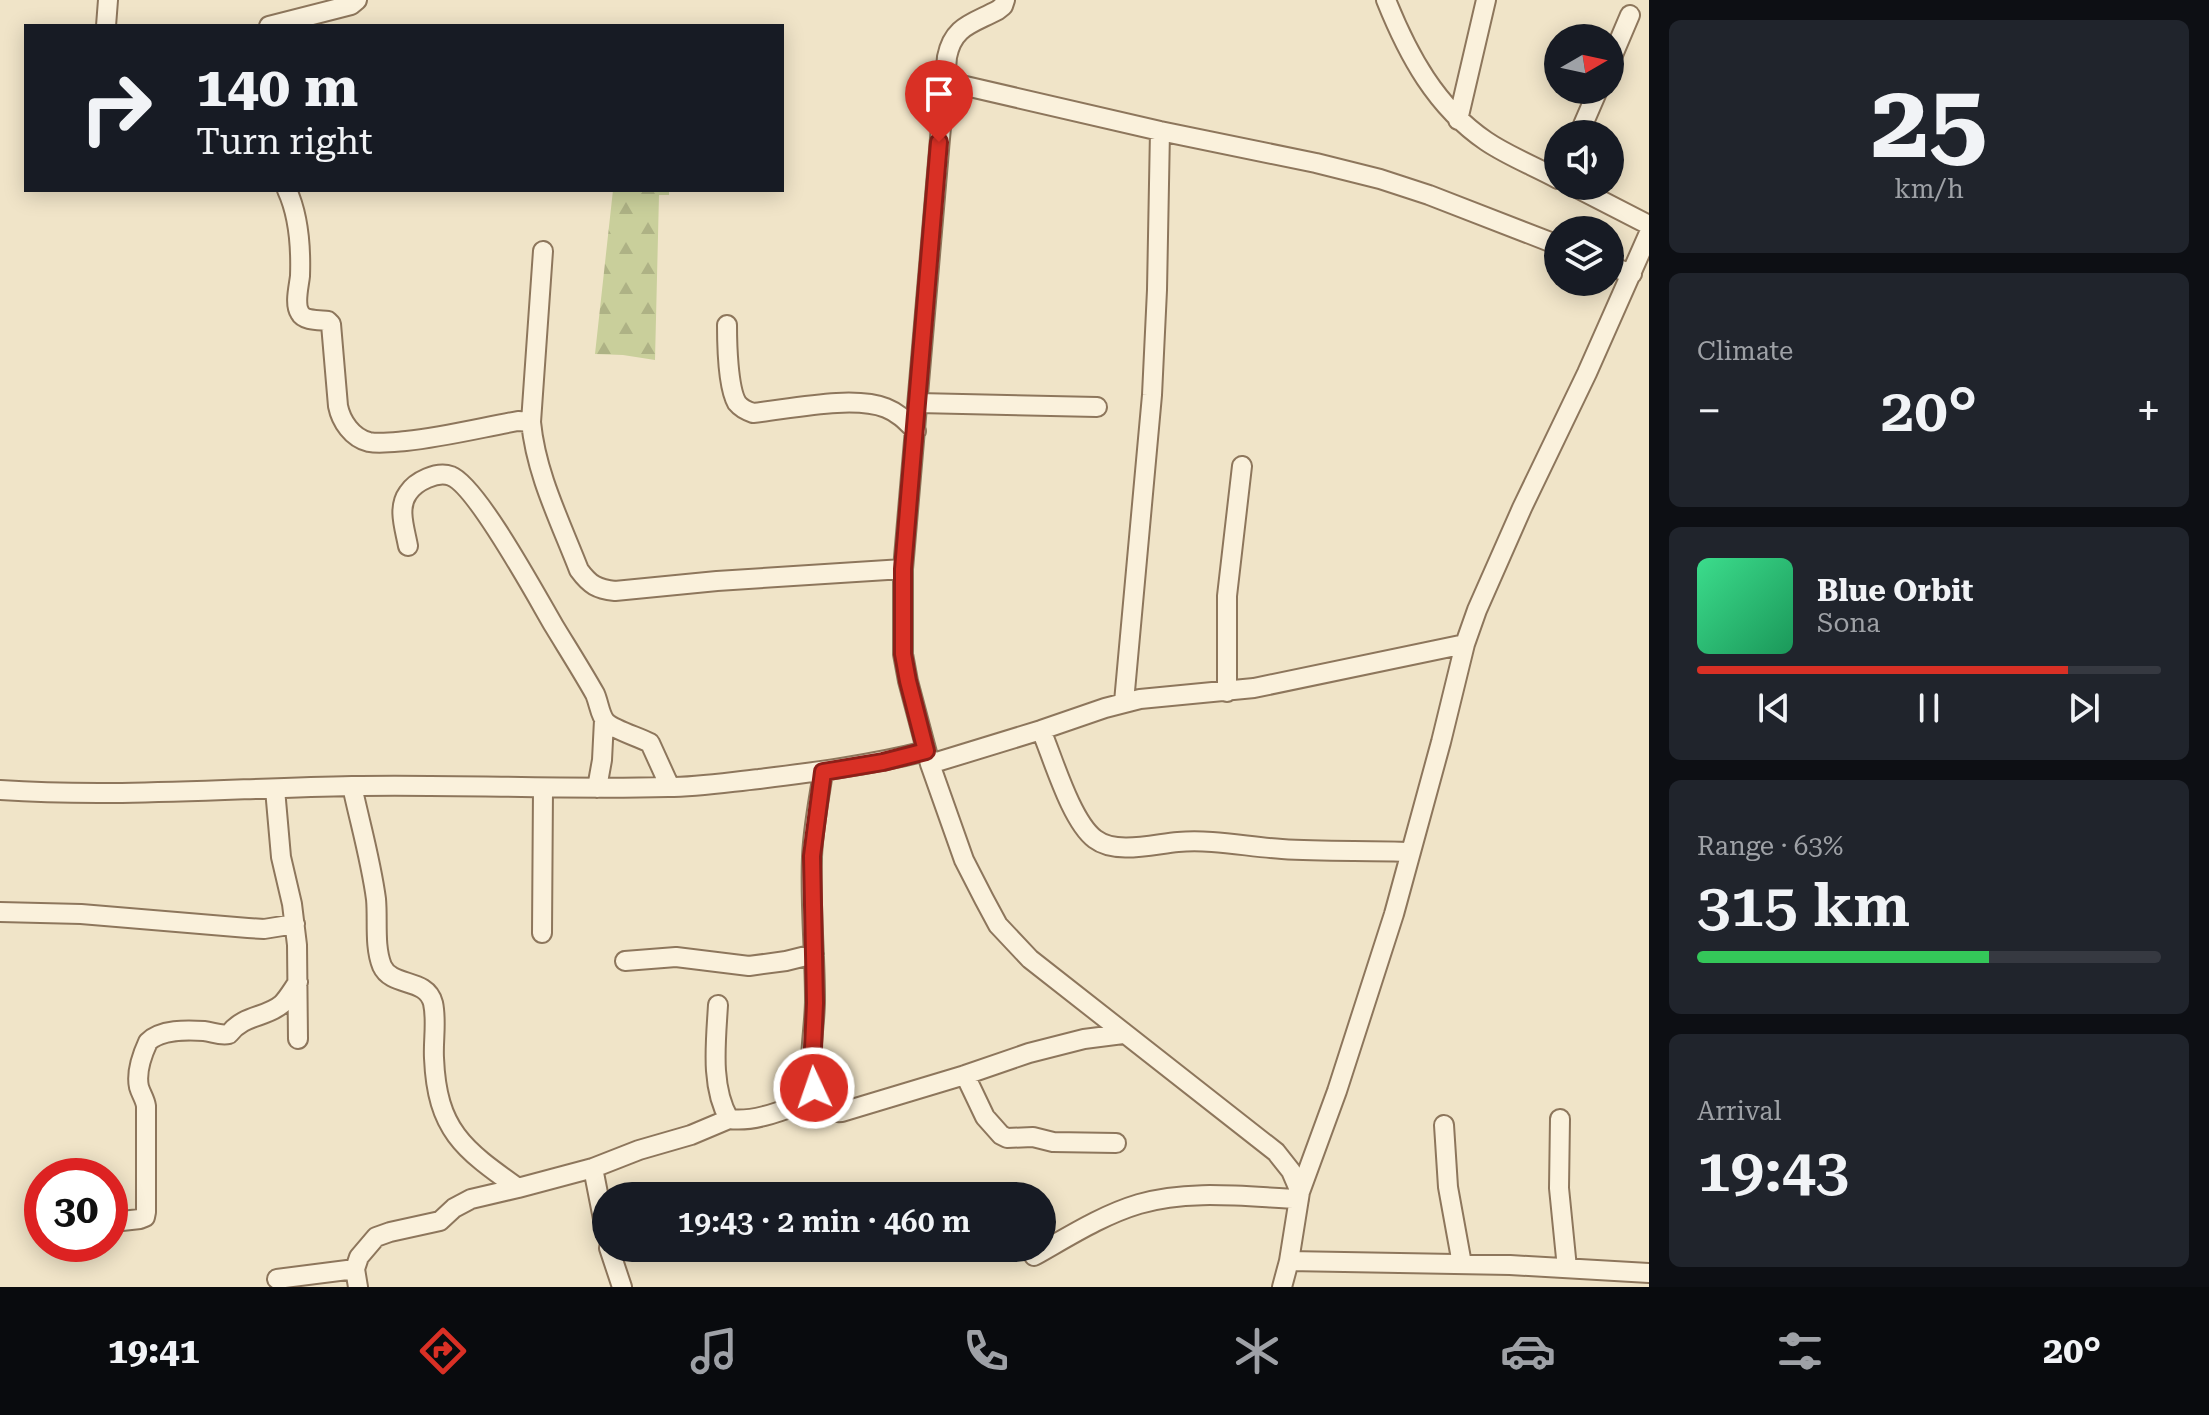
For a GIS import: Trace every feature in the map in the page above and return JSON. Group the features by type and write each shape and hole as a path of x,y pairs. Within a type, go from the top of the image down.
{"street":[{"path":"106,24 108,0"},
{"path":"277,24 351,5 357,0"},
{"path":"1005,0 998,10 959,31 949,45 903,569 903,654 908,681 928,757 964,860 998,925 1030,959 1276,1152 1291,1171 1300,1195"},
{"path":"1386,0 1415,62 1434,93 1458,120 1488,142 1544,172"},
{"path":"1458,120 1486,0"},
{"path":"1624,29 1630,15"},
{"path":"944,81 1380,179 1544,240"},
{"path":"1124,702 1152,395 1160,131"},
{"path":"288,192 296,212 300,273 298,310 301,316 331,324 338,406 348,429 364,441 382,442 439,437 518,421 531,422"},
{"path":"1600,200 1649,225"},
{"path":"1282,1287 1300,1195 1365,1009 1411,852 1465,644 1522,508 1587,373 1649,233"},
{"path":"543,251 531,422 533,446 539,471 579,570 589,583 599,589 615,591 903,569"},
{"path":"1624,271 1632,274"},
{"path":"727,325 733,390 736,401 743,409 753,413 861,402 901,415 916,431"},
{"path":"918,403 1097,407"},
{"path":"1227,692 1227,596 1242,466"},
{"path":"408,546 402,515 403,502 409,490 426,478 442,475 460,481 526,576 595,694 604,720 597,788"},
{"path":"0,790 145,793 352,786 670,787 823,772 928,757 1041,730 1124,702 1254,688 1465,644"},
{"path":"604,720 650,743 670,787"},
{"path":"1041,730 1076,815 1097,841 1111,846 1200,841 1286,849 1411,852"},
{"path":"823,772 812,856 815,1003 812,1070 817,1098 823,1108 842,1112 1057,1045 1123,1034"},
{"path":"352,786 373,880 378,951 382,966 392,977 424,989 432,1002 435,1080 449,1126 484,1163 518,1188"},
{"path":"275,789 281,857 295,924 298,1039"},
{"path":"542,933 543,789"},
{"path":"0,912 81,914 256,928 295,924"},
{"path":"625,961 676,957 749,966 814,954"},
{"path":"128,1220 145,1217 146,1212 146,1106 139,1075 148,1042 153,1037 171,1032 229,1034 244,1020 281,1005 298,982"},
{"path":"718,1005 717,1073 720,1100 729,1119"},
{"path":"965,1075 985,1117 1007,1138 1116,1143"},
{"path":"277,1279 356,1278 359,1257 376,1237 440,1221 463,1202 593,1168 729,1119 763,1115 817,1098"},
{"path":"1560,1119 1559,1188 1567,1268"},
{"path":"1444,1125 1448,1187 1462,1264"},
{"path":"593,1168 596,1182"},
{"path":"1056,1244 1111,1214 1161,1199 1300,1195"},
{"path":"1289,1261 1462,1264 1649,1273"},
{"path":"614,1262 622,1287"}],"green space":[{"path":"613,192 669,192 669,195 659,195 655,360 595,354"}],"route":[{"path":"814,1088 812,856 823,772 926,751 903,654 903,569 939,142"}]}
